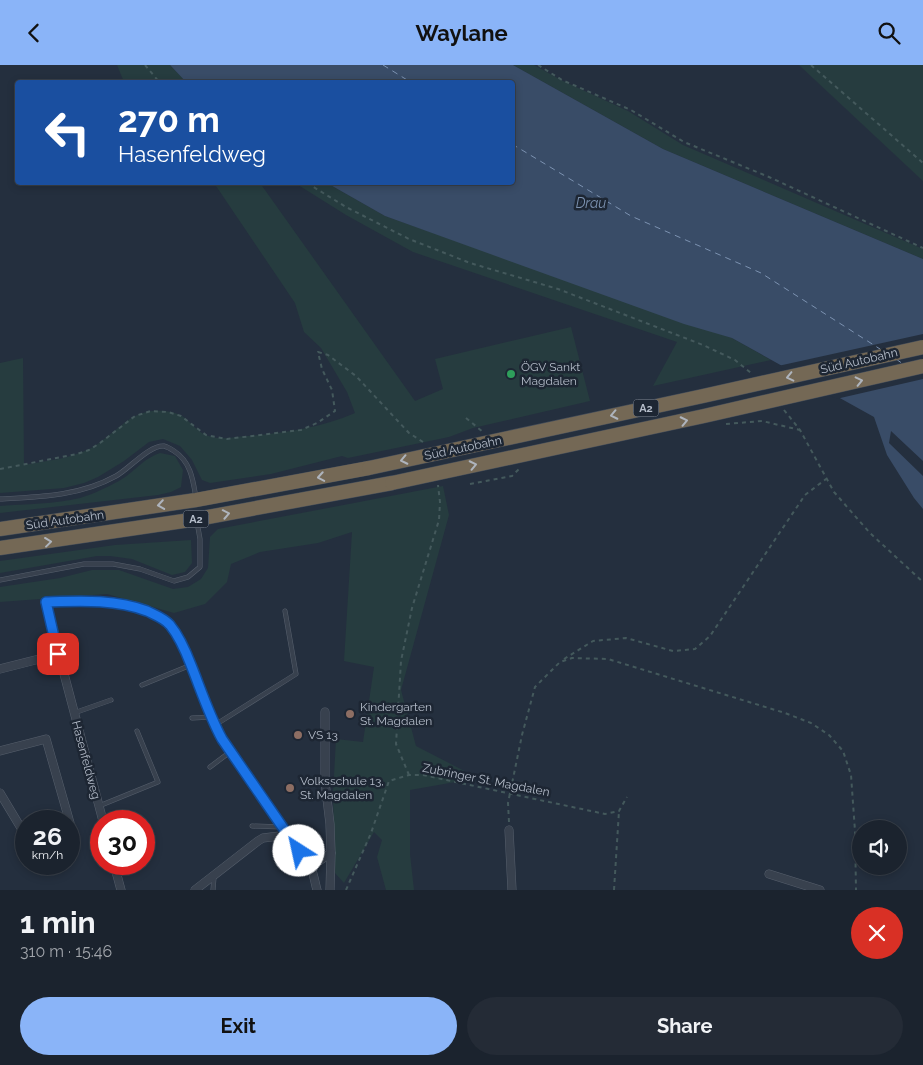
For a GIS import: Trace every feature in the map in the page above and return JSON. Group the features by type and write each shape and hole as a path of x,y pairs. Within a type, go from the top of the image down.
{"highway":[{"name":"Süd Autobahn","path":"0,529 196,499 369,468 923,347"},
{"name":"Süd Autobahn","path":"0,548 197,519 392,483 704,417 923,366"}],"street":[{"name":"Hasenfeldweg","path":"100,810 46,602 90,600 112,602 132,606 158,615 169,624 191,665"},
{"path":"0,669 58,654"},
{"path":"191,665 213,721 230,752 258,789 310,867 317,890"},
{"path":"325,712 325,782 331,853 330,890"},
{"path":"0,751 46,739 66,810"},
{"path":"0,793 15,818"},
{"path":"509,830 512,890"},
{"path":"195,890 263,838 288,835"},
{"path":"310,867 331,853"},
{"path":"769,874 820,890"},
{"path":"117,875 121,890"}],"lane":[{"path":"0,499 53,496 80,491 116,476 144,455 158,447 166,446 179,455 189,467 196,499"},
{"path":"0,580 84,564 113,564 140,569 174,581 188,577 200,567 200,539 197,519"},
{"path":"192,718 213,721 296,673 285,611"},
{"path":"142,685 191,665"},
{"name":"Hasenfeldweg","path":"74,713 111,700"},
{"name":"Hasenfeldweg","path":"99,806 158,782 137,731"},
{"path":"210,767 230,752"},
{"path":"252,826 283,827"},
{"path":"213,890 214,875"}],"path":[{"path":"145,65 158,80"},
{"path":"538,65 562,80 631,110 684,142 769,177 923,248"},
{"path":"811,65 923,163"},
{"path":"310,185 355,212 409,239 470,263 558,289 703,345 735,360 754,375"},
{"path":"783,408 800,430 834,492 870,533 923,582"},
{"path":"470,484 512,476 522,466"},
{"path":"509,830 508,803 522,735 535,687 560,662 593,641 626,638 673,651 695,649 710,636 805,495 826,479"},
{"path":"560,662 572,658 608,659 785,713 811,723 829,735 843,751 850,775 855,831 856,890"},
{"name":"Zubringer St. Magdalen","path":"346,890 372,833 389,781 409,775 422,775 605,814 619,811"},
{"path":"614,890 619,811 627,797"}],"green space":[{"path":"117,65 170,65 184,80 123,80"},
{"path":"513,65 534,65 561,80 628,111 683,145 923,249 923,259 663,149"},
{"path":"799,65 923,65 923,181"},
{"path":"215,185 261,185 415,401 443,389 435,359 571,327 590,401 473,428 449,437 348,458 342,456 271,474 210,483 202,480 192,460 180,446 163,439 149,442 124,461 84,483 64,488 0,493 0,363 23,358 24,465 64,458 80,453 95,446 134,417 152,411 167,411 179,414 202,433 211,437 221,438 302,429 329,423 355,413 347,392 321,348 304,332 295,303"},
{"path":"298,185 331,185 385,216 732,338 771,360 653,386 677,342 413,252 346,215"},
{"path":"160,453 175,456 183,470 181,487 171,492 0,513 0,506 80,498 119,481 148,459"},
{"path":"443,486 449,515 401,690 416,746 478,778 410,790 410,854 414,890 386,890 377,857 382,840 374,832 344,883 335,873 333,794 336,739 363,742 374,667 344,661 352,532 318,543 260,552 231,564 227,582 205,604 174,613 107,594 0,602 0,587 60,578 92,570 119,570 173,589 188,587 201,579 208,568 210,537 218,529"},
{"path":"191,540 192,563 185,572 172,575 132,559 110,556 97,556 0,573 0,561 115,545"}],"water":[{"name":"Drau","path":"170,65 513,65 663,149 923,259 923,461 891,431 889,443 923,476 923,509 887,455 874,417 732,338 684,324 385,216 331,185 515,185 515,80 184,80"}],"pier":[{"path":"923,334 923,379 836,399 778,366"}],"ferry route":[{"path":"383,65 407,80"},
{"path":"515,146 631,216 761,273 880,349"},
{"path":"896,359 903,364"}],"place":[{"name":"ÖGV Sankt Magdalen","path":"511,374"},
{"name":"Kindergarten St. Magdalen","path":"350,714"},
{"name":"VS 13","path":"298,735"},
{"name":"Volksschule 13, St. Magdalen","path":"290,788"}],"route":[{"path":"58,654 46,602 90,600 112,602 132,606 158,615 169,624 176,635 191,665 199,688 222,739 299,851"}]}
